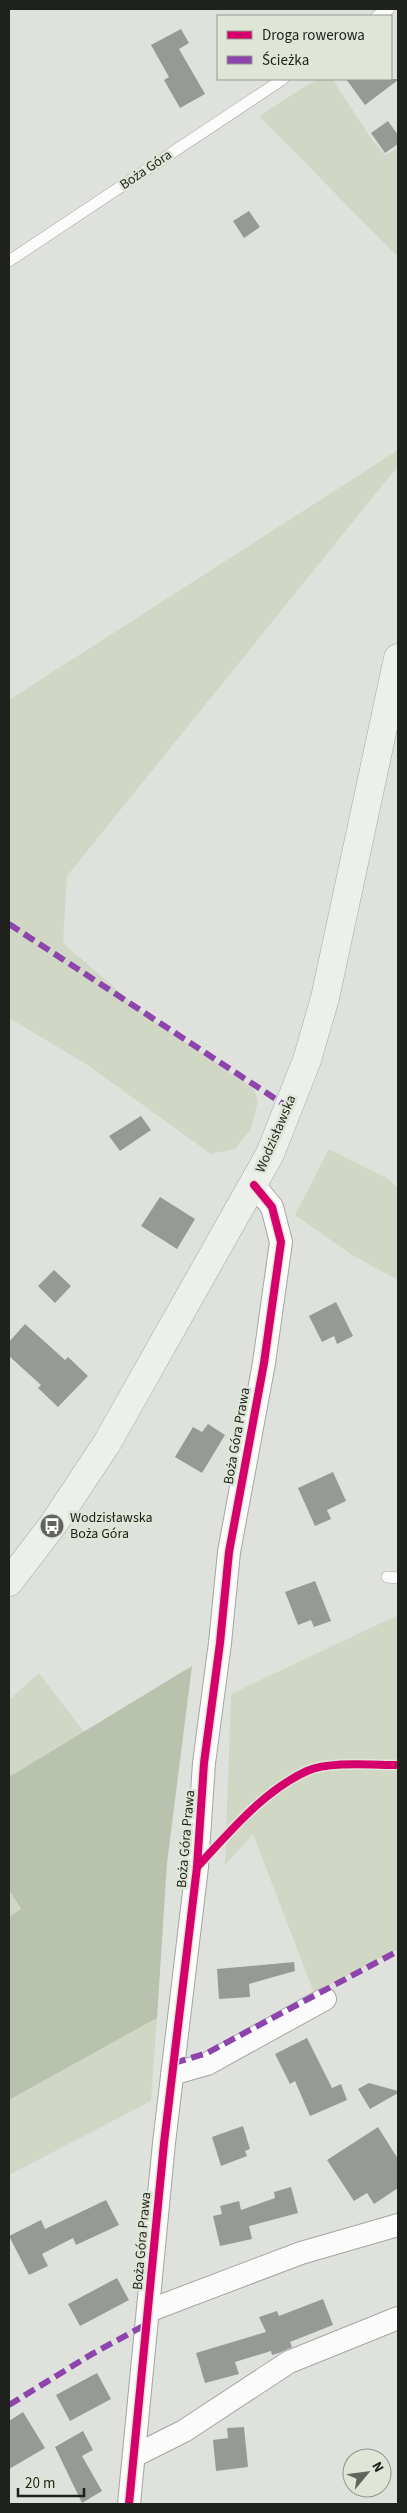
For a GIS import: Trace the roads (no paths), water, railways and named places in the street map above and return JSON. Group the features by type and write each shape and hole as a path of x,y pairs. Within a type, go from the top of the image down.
{"main road":[{"name":"Wodzisławska","path":"9,1582 52,1526 107,1443 254,1186 270,1154 301,1074 325,998 350,889 398,658"}],"street":[{"name":"Boża Góra Prawa","path":"129,2504 172,2074 197,1867 204,1763 220,1643 229,1552 264,1363 281,1242 272,1208 254,1186"},
{"path":"172,2074 207,2064 325,1999"},
{"name":"Boża Góra Prawa","path":"148,2311 301,2253 398,2225"},
{"path":"134,2456 184,2431 289,2362 398,2318"}],"lane":[{"name":"Boża Góra","path":"9,261 281,80"}],"place":[{"name":"Wodzisławska Boża Góra","path":"52,1526"}]}
